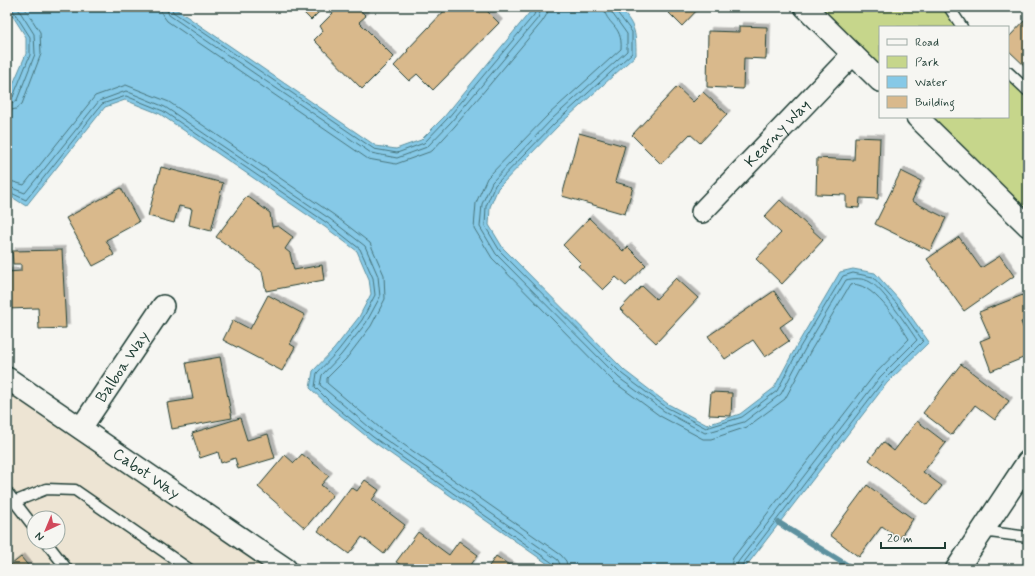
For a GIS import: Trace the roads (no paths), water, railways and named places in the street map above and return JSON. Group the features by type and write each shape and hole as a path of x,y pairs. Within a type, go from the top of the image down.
{"street":[{"path":"805,7 879,80"},
{"name":"Kearny Way","path":"702,212 852,54"},
{"path":"918,118 1028,226"},
{"name":"Balboa Way","path":"81,428 163,306"},
{"name":"Cabot Way","path":"7,378 286,569"},
{"path":"957,569 1028,462"}],"lane":[{"path":"950,7 961,26"},
{"path":"1009,73 1028,91"},
{"path":"14,502 46,489 75,490 189,569"},
{"path":"7,492 26,517"},
{"path":"982,530 1028,537"},
{"path":"52,550 67,569"}],"water":[{"path":"7,7 173,7 376,146 396,149 421,140 444,117 534,7 618,7 628,18 633,28 636,40 636,55 558,126 498,188 490,207 489,225 503,248 625,371 668,404 707,425 740,414 774,388 797,345 840,272 853,269 875,273 900,301 929,342 887,383 744,569 555,569 371,440 329,406 310,388 313,371 334,349 359,317 371,294 369,279 357,251 325,227 160,114 125,100 105,107 26,206 7,194 7,98 26,54 26,37"}],"waterway":[{"path":"779,523 853,569"}]}
